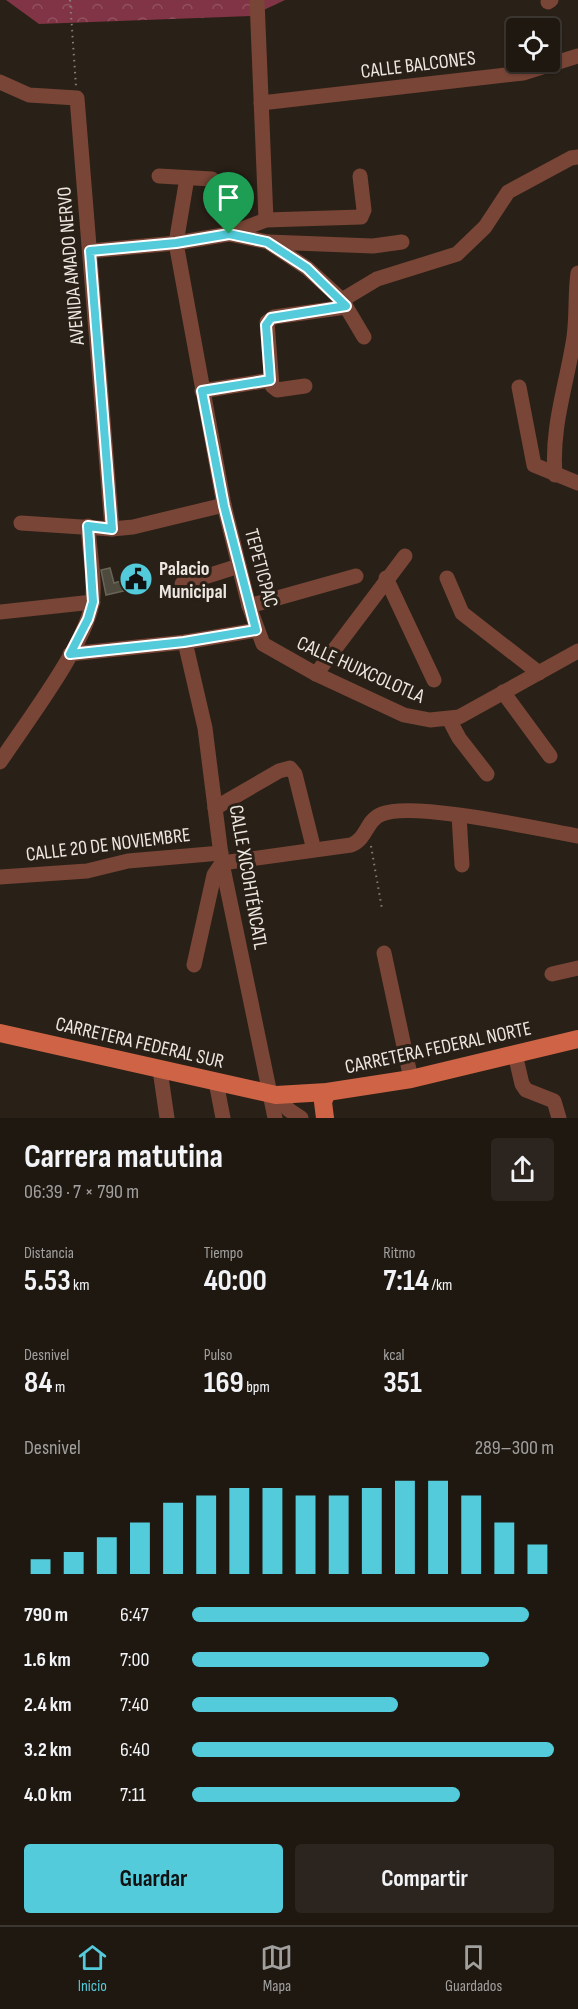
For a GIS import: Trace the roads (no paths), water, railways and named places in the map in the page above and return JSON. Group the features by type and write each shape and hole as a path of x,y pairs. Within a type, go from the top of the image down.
{"main road":[{"name":"CARRETERA FEDERAL SUR","path":"0,1033 273,1095"},
{"name":"CARRETERA FEDERAL NORTE","path":"273,1095 327,1092 411,1079 578,1039"},
{"path":"325,1118 323,1102 327,1092"}],"street":[{"path":"257,0 266,220"},
{"name":"CALLE BALCONES","path":"261,103 523,73 578,56"},
{"name":"AVENIDA AMADO NERVO","path":"0,82 29,95 77,98 112,529"},
{"path":"305,386 277,390 270,380 266,325 268,320 344,303 377,279 457,254 485,227 508,192 571,158 578,157"},
{"path":"159,176 212,179"},
{"path":"90,251 176,243 229,234 266,220 361,217 364,210 360,176"},
{"name":"TEPETICPAC","path":"187,178 176,243 224,506 249,606 259,635"},
{"path":"229,234 267,242 373,246 402,242"},
{"path":"267,242 307,268 344,303 364,337"},
{"path":"555,475 553,448 560,395 573,339 578,273"},
{"path":"202,391 270,380"},
{"path":"519,387 534,465 578,483"},
{"path":"21,523 112,529 133,527 224,506"},
{"path":"0,762 70,654 88,619 93,602 88,526"},
{"path":"316,674 386,578 405,556"},
{"path":"182,584 239,566"},
{"path":"249,606 357,576"},
{"path":"386,578 434,680"},
{"path":"447,578 462,613 539,673"},
{"path":"0,612 93,602"},
{"path":"70,654 259,635"},
{"name":"CALLE HUIXCOLOTLA","path":"259,635 270,650 316,674 416,719 459,717 578,651"},
{"name":"CALLE XICOHTÉNCATL","path":"184,642 205,728 221,858 273,1095 274,1118"},
{"path":"503,692 550,756"},
{"path":"449,719 459,738 487,774"},
{"path":"215,808 279,771 290,768 295,774 312,842"},
{"name":"CALLE 20 DE NOVIEMBRE","path":"0,877 87,872 128,861 221,858 351,845 363,837 372,820 381,814 395,811 459,816"},
{"path":"462,866 459,816 578,836"},
{"path":"194,965 214,875 221,858"},
{"path":"384,953 411,1079"},
{"path":"552,974 578,968"},
{"path":"515,1054 522,1084 533,1095 554,1101 559,1118"},
{"path":"160,1070 167,1118"},
{"path":"216,1082 223,1118"},
{"path":"273,1095 301,1118"}],"place":[{"name":"Palacio Municipal","path":"136,579"}]}
